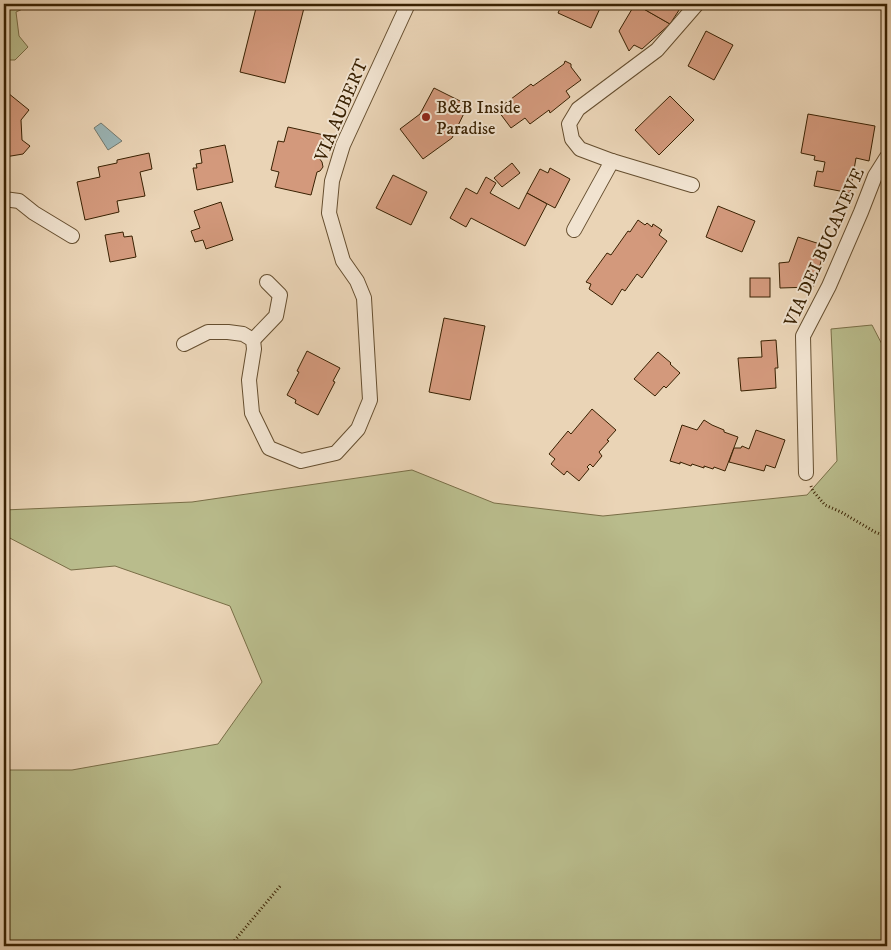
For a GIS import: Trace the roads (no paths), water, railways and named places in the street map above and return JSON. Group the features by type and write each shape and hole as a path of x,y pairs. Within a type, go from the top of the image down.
{"street":[{"name":"VIA AUBERT","path":"253,340 254,349 249,380 252,413 269,448 300,461 336,453 358,429 370,400 364,298 357,281 343,262 329,213 332,181 343,145 408,4"},
{"path":"692,185 612,161 580,149 572,139 569,124 578,109 657,50 697,4"},
{"name":"VIA DEI BUCANEVE","path":"806,473 803,336 829,286 875,176 887,157"},
{"path":"574,230 612,161"},
{"path":"4,199 19,201 34,213 72,236"},
{"path":"184,344 208,332 243,334 253,340 276,316 280,295 267,282"}],"water":[{"path":"101,123 122,141 108,150 94,128"}],"place":[{"name":"B&B Inside Paradise","path":"426,117"}]}
